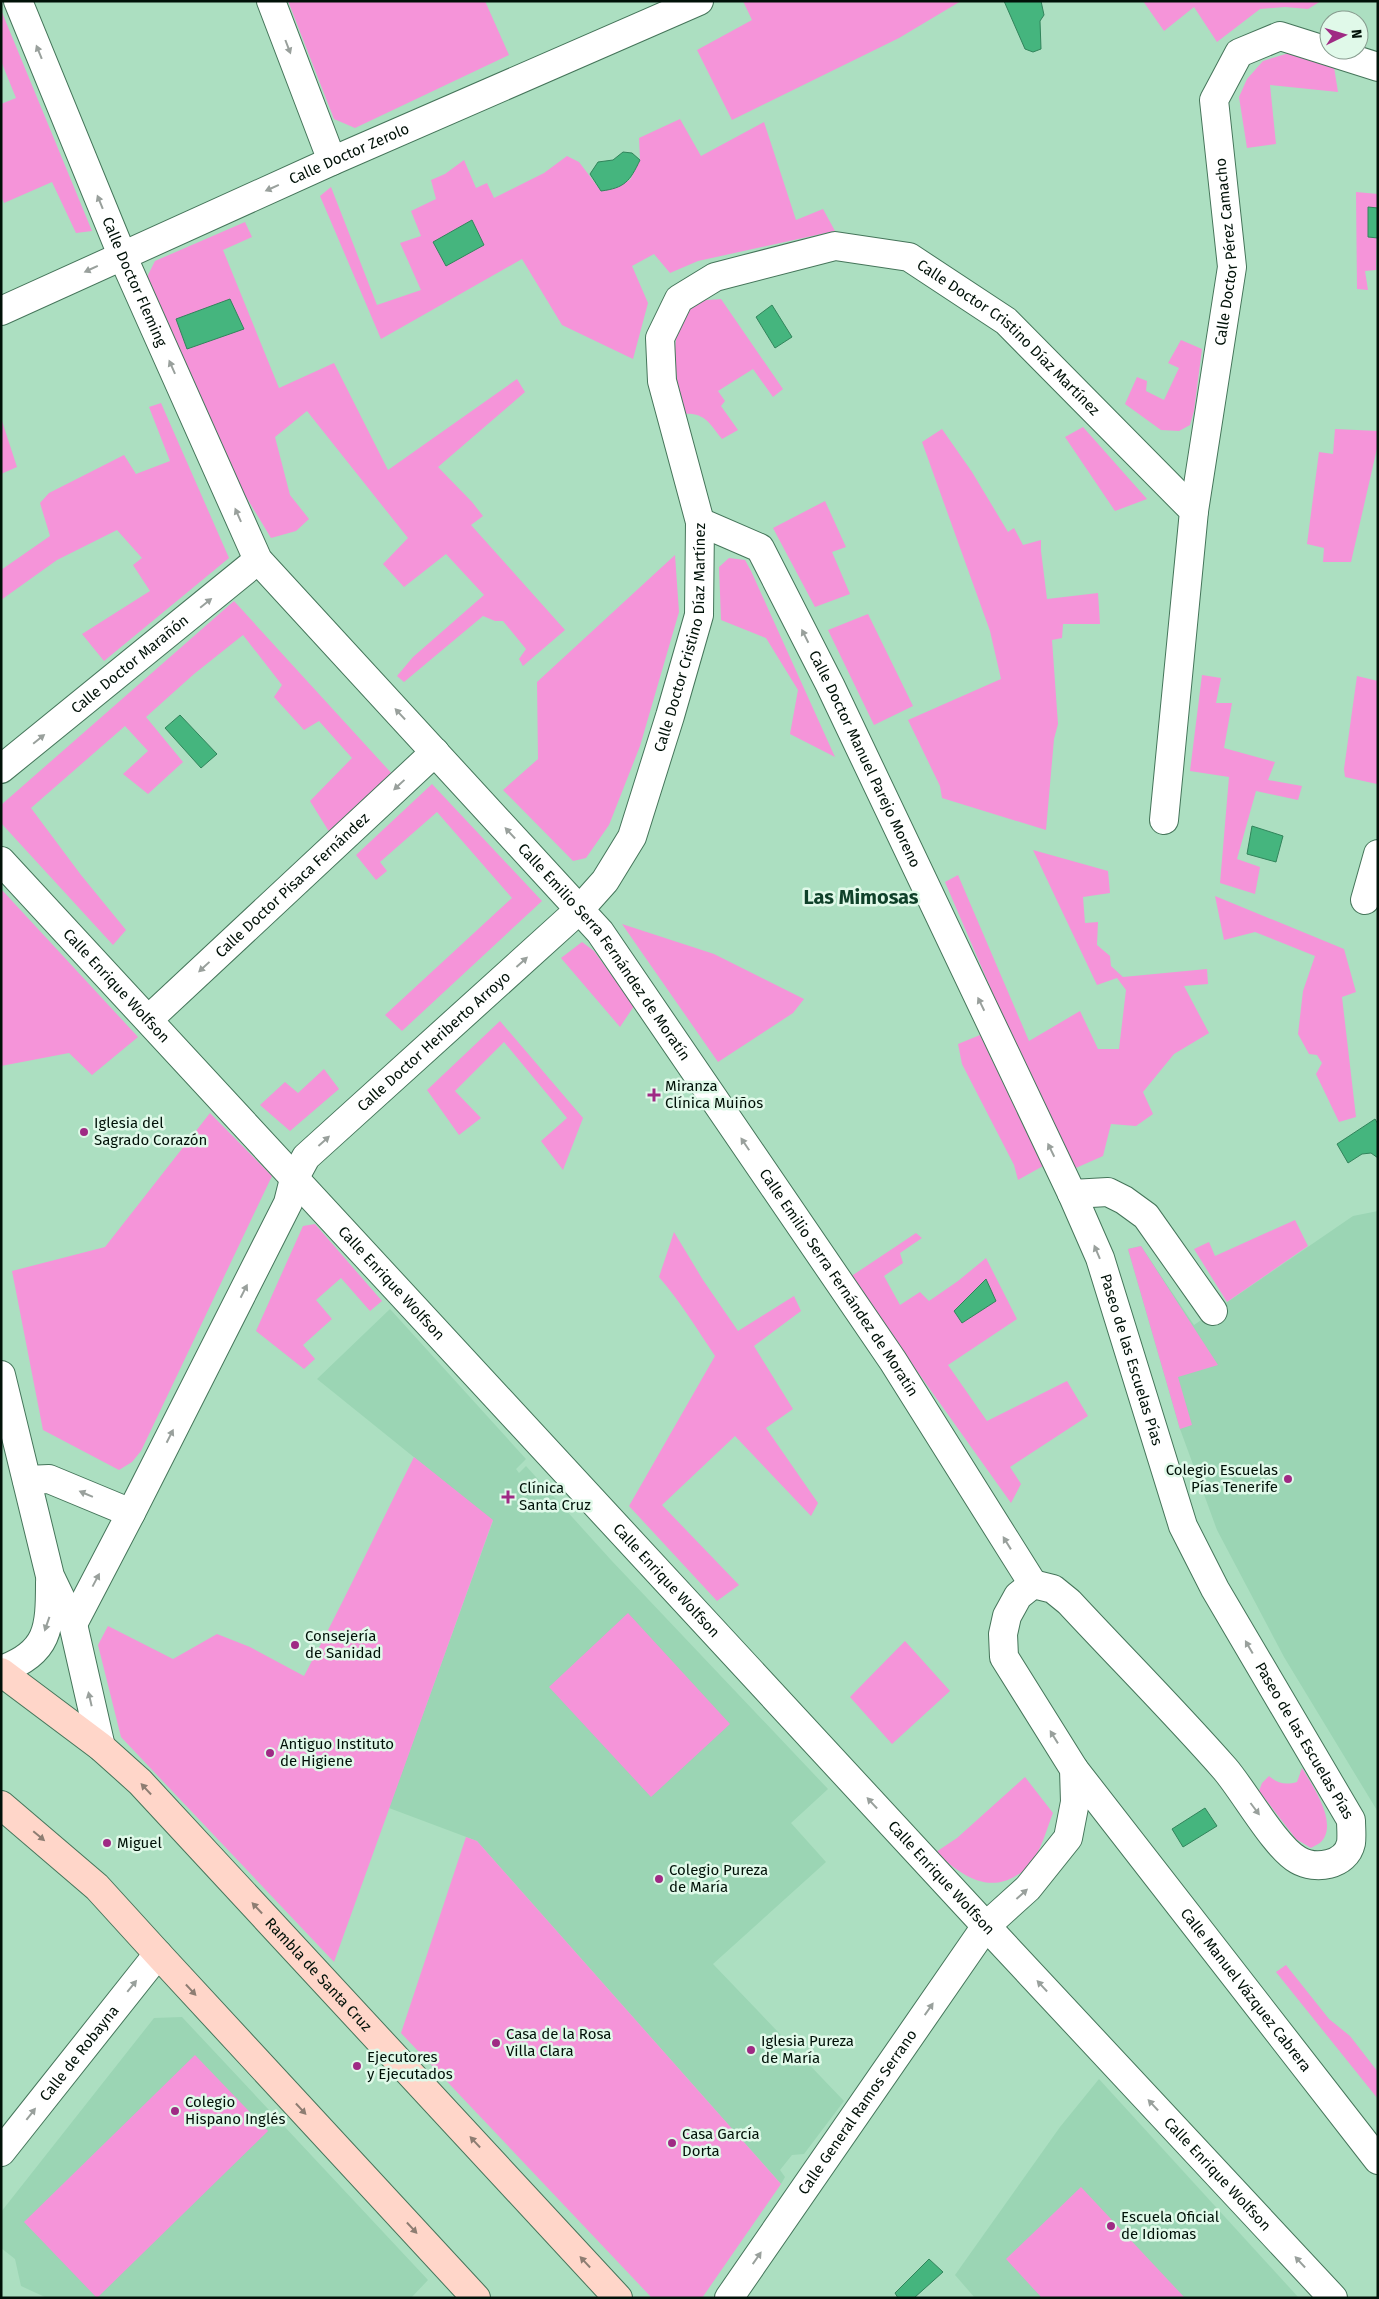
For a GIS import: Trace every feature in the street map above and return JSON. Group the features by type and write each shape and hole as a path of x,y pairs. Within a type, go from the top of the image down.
{"main road":[{"name":"Rambla de Santa Cruz","path":"1,1671 101,1747 140,1782 618,2298"},
{"path":"1,1805 98,1887 476,2298"}],"street":[{"name":"Calle Doctor Fleming","path":"18,1 122,255 258,560"},
{"path":"271,1 332,161"},
{"name":"Calle Doctor Zerolo","path":"1,311 332,161 699,1"},
{"name":"Calle Doctor Pérez Camacho","path":"1194,511 1232,267 1214,100 1239,53 1280,36 1378,67"},
{"name":"Calle Doctor Cristino Díaz Martínez","path":"580,909 605,881 632,837 670,716 699,614 700,522 662,381 660,338 678,299 715,277 835,246 909,257 1006,321 1194,511"},
{"path":"1164,820 1194,511"},
{"name":"Calle Doctor Manuel Parejo Moreno","path":"700,522 760,548 830,685 1072,1194"},
{"name":"Calle Emilio Serra Fernández de Moratín","path":"258,560 600,932 893,1361 1033,1584"},
{"name":"Calle Doctor Marañón","path":"1,770 258,560"},
{"name":"Calle Doctor Pisaca Fernández","path":"148,1018 435,752"},
{"path":"1364,900 1378,854"},
{"name":"Calle Enrique Wolfson","path":"1,861 986,1926 1333,2298"},
{"name":"Calle Doctor Heriberto Arroyo","path":"73,1624 288,1203 294,1179 306,1157 580,909"},
{"path":"1072,1194 1108,1192 1124,1200 1146,1216 1212,1311"},
{"name":"Paseo de las Escuelas Pías","path":"1033,1584 1053,1589 1069,1602 1226,1770 1281,1844 1297,1860 1313,1866 1328,1865 1343,1858 1351,1844 1350,1820 1215,1589 1184,1526 1100,1258 1072,1194"},
{"path":"1,1375 50,1576 73,1624 101,1747"},
{"path":"27,1480 49,1479 131,1513"},
{"path":"1,1671 18,1664 39,1648 50,1617 50,1576"},
{"path":"1033,1584 1018,1596 1007,1616 1003,1634 1004,1657 1074,1769 1076,1802 1068,1838"},
{"name":"Calle Manuel Vázquez Cabrera","path":"1074,1769 1378,2160"},
{"path":"986,1926 1028,1888 1068,1838 1090,1820 1099,1817 1114,1821"},
{"name":"Calle General Ramos Serrano","path":"729,2298 986,1926"},
{"name":"Calle de Robayna","path":"1,2152 158,1954"}],"shaded area":[{"path":"288,1 485,1 509,55 355,128 334,119"},
{"path":"743,1 961,1 899,38 732,120 697,50 752,20"},
{"path":"1004,1 1041,1 1044,15 1040,21 1041,49 1033,52 1025,49"},
{"path":"1143,1 1321,1 1308,9 1285,7 1260,9 1217,42 1194,7 1164,31"},
{"path":"1,10 92,231 76,233 52,182 4,203 1,196 1,104 16,98 1,61"},
{"path":"1289,53 1334,67 1338,92 1270,85 1276,144 1247,148 1239,97 1247,79 1263,61"},
{"path":"680,119 701,156 764,122 796,220 823,209 835,231 698,261 670,273 654,254 632,266 648,303 633,359 562,325 522,259 381,339 320,196 331,187 377,305 421,290 400,243 421,236 411,211 436,199 431,180 445,174 464,160 476,188 487,183 494,198 544,173 567,156 579,162 601,191 630,180 640,160 639,138"},
{"path":"623,152 632,153 640,160 633,173 626,182 616,188 601,191 590,174 598,162 613,160"},
{"path":"1356,192 1378,194 1376,270 1365,271 1368,290 1357,289"},
{"path":"1368,207 1378,208 1378,238 1368,237"},
{"path":"472,220 484,245 446,266 433,242"},
{"path":"245,222 252,237 223,250 279,388 334,363 388,470 517,379 525,392 438,467 483,516 471,525 565,630 523,666 519,659 526,649 503,621 495,621 483,616 404,682 397,676 413,657 484,595 446,554 404,587 383,564 408,538 307,411 275,437 290,495 309,519 296,531 271,538 216,447 147,277 155,261"},
{"path":"230,299 244,329 187,349 176,319"},
{"path":"721,299 783,389 773,397 753,369 718,391 725,401 721,406 738,430 722,439 706,420 696,415 682,414 675,352 681,321 689,310 702,301"},
{"path":"772,305 792,337 775,348 756,317"},
{"path":"1181,340 1202,349 1194,411 1190,425 1179,431 1161,430 1125,404 1137,377 1147,381 1146,391 1164,400 1179,368 1168,363"},
{"path":"161,403 229,558 104,661 82,634 150,591 133,565 142,558 117,530 57,560 1,600 1,570 50,536 40,503 49,493 124,455 136,474 170,461 149,407"},
{"path":"1,418 17,467 1,474"},
{"path":"1083,427 1147,499 1115,511 1065,437"},
{"path":"942,429 972,472 1008,532 1014,528 1023,545 1041,540 1047,599 1098,593 1100,624 1063,624 1062,638 1052,640 1058,724 1054,739 1046,830 942,798 940,786 908,720 1001,679 990,631 922,442"},
{"path":"1335,429 1378,431 1378,444 1351,562 1323,562 1324,548 1307,544 1319,452 1333,454"},
{"path":"825,501 846,547 832,552 850,594 815,607 773,528"},
{"path":"675,555 679,612 640,746 609,825 586,858 573,861 503,790 538,759 537,682"},
{"path":"729,558 745,560 751,571 835,757 790,734 798,690 766,638 721,620 719,567"},
{"path":"234,601 394,776 333,838 310,801 352,758 319,721 304,730 274,697 282,685 243,635 194,674 146,717 183,762 148,794 123,774 148,751 125,726 31,808 81,875 126,930 113,945 1,823 1,805"},
{"path":"868,614 913,706 874,725 828,630"},
{"path":"1202,675 1221,678 1216,703 1232,703 1224,748 1275,762 1268,780 1302,786 1298,800 1256,791 1237,859 1260,867 1255,894 1220,883 1229,777 1190,771"},
{"path":"1357,676 1378,681 1377,784 1345,777 1344,769"},
{"path":"180,715 217,754 201,768 165,728"},
{"path":"432,784 542,901 402,1031 385,1015 512,898 437,812 380,862 387,871 376,880 356,855"},
{"path":"1252,826 1283,836 1276,862 1247,854"},
{"path":"1033,850 1108,871 1110,893 1083,897 1085,923 1098,922 1097,945 1110,956 1111,966 1123,977 1207,969 1208,984 1184,986 1209,1033 1174,1054 1143,1092 1153,1114 1136,1126 1111,1124 1103,1156 1069,1171 945,882 958,875 1029,1041 1080,1011 1098,1049 1119,1049 1126,990 1117,978 1097,985"},
{"path":"1,889 138,1037 92,1075 69,1053 1,1066"},
{"path":"1215,896 1344,949 1356,992 1342,997 1356,1117 1339,1122 1316,1074 1322,1063 1317,1055 1309,1054 1298,1034 1303,991 1315,956 1255,932 1224,940"},
{"path":"622,924 714,954 804,999 793,1013 718,1062"},
{"path":"582,942 594,951 634,1006 620,1027 561,958"},
{"path":"500,1021 583,1118 563,1170 541,1141 567,1118 504,1042 455,1091 481,1118 459,1135 427,1090"},
{"path":"980,1035 1043,1166 1018,1180 1014,1165 962,1064 958,1044"},
{"path":"324,1069 339,1089 290,1131 260,1105 285,1082 298,1093"},
{"path":"210,1113 272,1176 141,1451 132,1462 119,1470 43,1430 12,1271 105,1247"},
{"path":"1375,1119 1378,1124 1378,1158 1371,1153 1362,1154 1348,1163 1337,1144"},
{"name":"Colegio Escuelas Pías Tenerife","path":"1378,1211 1378,1812 1284,1657 1217,1530 1180,1429 1128,1249 1141,1246 1194,1325 1353,1216"},
{"path":"1295,1220 1308,1246 1227,1302 1194,1249 1209,1242 1215,1256"},
{"path":"315,1224 382,1301 370,1311 341,1278 316,1300 332,1319 303,1345 315,1359 304,1369 256,1331 303,1226"},
{"path":"674,1232 703,1280 738,1331 794,1296 801,1311 754,1346 793,1409 766,1428 818,1503 811,1516 735,1436 662,1505 739,1585 717,1601 629,1506 715,1356 681,1305 659,1277"},
{"path":"916,1233 922,1238 900,1253 903,1263 884,1276 900,1305 920,1292 929,1301 986,1258 1017,1319 948,1365 987,1421 1067,1381 1088,1416 1010,1467 1021,1484 1011,1503 850,1277"},
{"path":"1141,1246 1218,1365 1178,1377 1192,1425 1180,1429 1128,1249"},
{"path":"986,1279 996,1301 962,1323 954,1311"},
{"name":"Colegio Pureza de María","path":"390,1309 526,1459 516,1469 519,1473 526,1466 611,1560 828,1789 791,1823 826,1862 713,1964 844,2101 804,2154 792,2155 780,2170 785,2177 781,2184 477,1841 389,1808 493,1521 317,1379"},
{"path":"414,1457 493,1520 334,1962 121,1737 98,1645 108,1626 173,1659 217,1634 250,1647 304,1676"},
{"path":"628,1613 730,1724 651,1797 549,1687"},
{"path":"905,1641 950,1691 892,1744 850,1697"},
{"path":"1302,1768 1317,1794 1326,1815 1326,1834 1321,1842 1311,1848 1296,1839 1259,1791 1262,1783 1269,1776 1282,1783 1297,1782"},
{"path":"1025,1777 1053,1813 1040,1847 1025,1870 1006,1881 984,1882 963,1874 936,1852 957,1838"},
{"path":"1205,1808 1217,1826 1183,1847 1172,1829"},
{"path":"466,1837 477,1841 781,2184 702,2298 652,2298 401,2033"},
{"path":"1286,1965 1329,2019 1350,2036 1378,2072 1378,2099 1276,1972"},
{"name":"Colegio Hispano Inglés","path":"182,2017 428,2280 411,2298 47,2298 21,2286 15,2259 1,2248 1,2212 154,2018"},
{"path":"195,2055 268,2131 97,2298 24,2222"},
{"name":"Escuela Oficial de Idiomas","path":"1099,2079 1299,2298 975,2298 955,2275 1060,2127"},
{"path":"1081,2187 1185,2298 1042,2298 1006,2259"},
{"path":"929,2259 943,2272 914,2298 898,2298 895,2293"}],"place":[{"name":"Miranza Clínica Muiños","path":"654,1095"},
{"name":"Iglesia del Sagrado Corazón","path":"84,1132"},
{"name":"Colegio Escuelas Pías Tenerife","path":"1288,1479"},
{"name":"Clínica Santa Cruz","path":"508,1497"},
{"name":"Consejería de Sanidad","path":"295,1645"},
{"name":"Antiguo Instituto de Higiene","path":"270,1753"},
{"name":"Miguel","path":"107,1843"},
{"name":"Colegio Pureza de María","path":"659,1879"},
{"name":"Casa de la Rosa Villa Clara","path":"496,2043"},
{"name":"Iglesia Pureza de María","path":"751,2050"},
{"name":"Ejecutores y Ejecutados","path":"357,2066"},
{"name":"Colegio Hispano Inglés","path":"175,2111"},
{"name":"Casa García Dorta","path":"672,2143"},
{"name":"Escuela Oficial de Idiomas","path":"1111,2226"}],"district":[{"name":"Las Mimosas","path":"861,897"}]}
